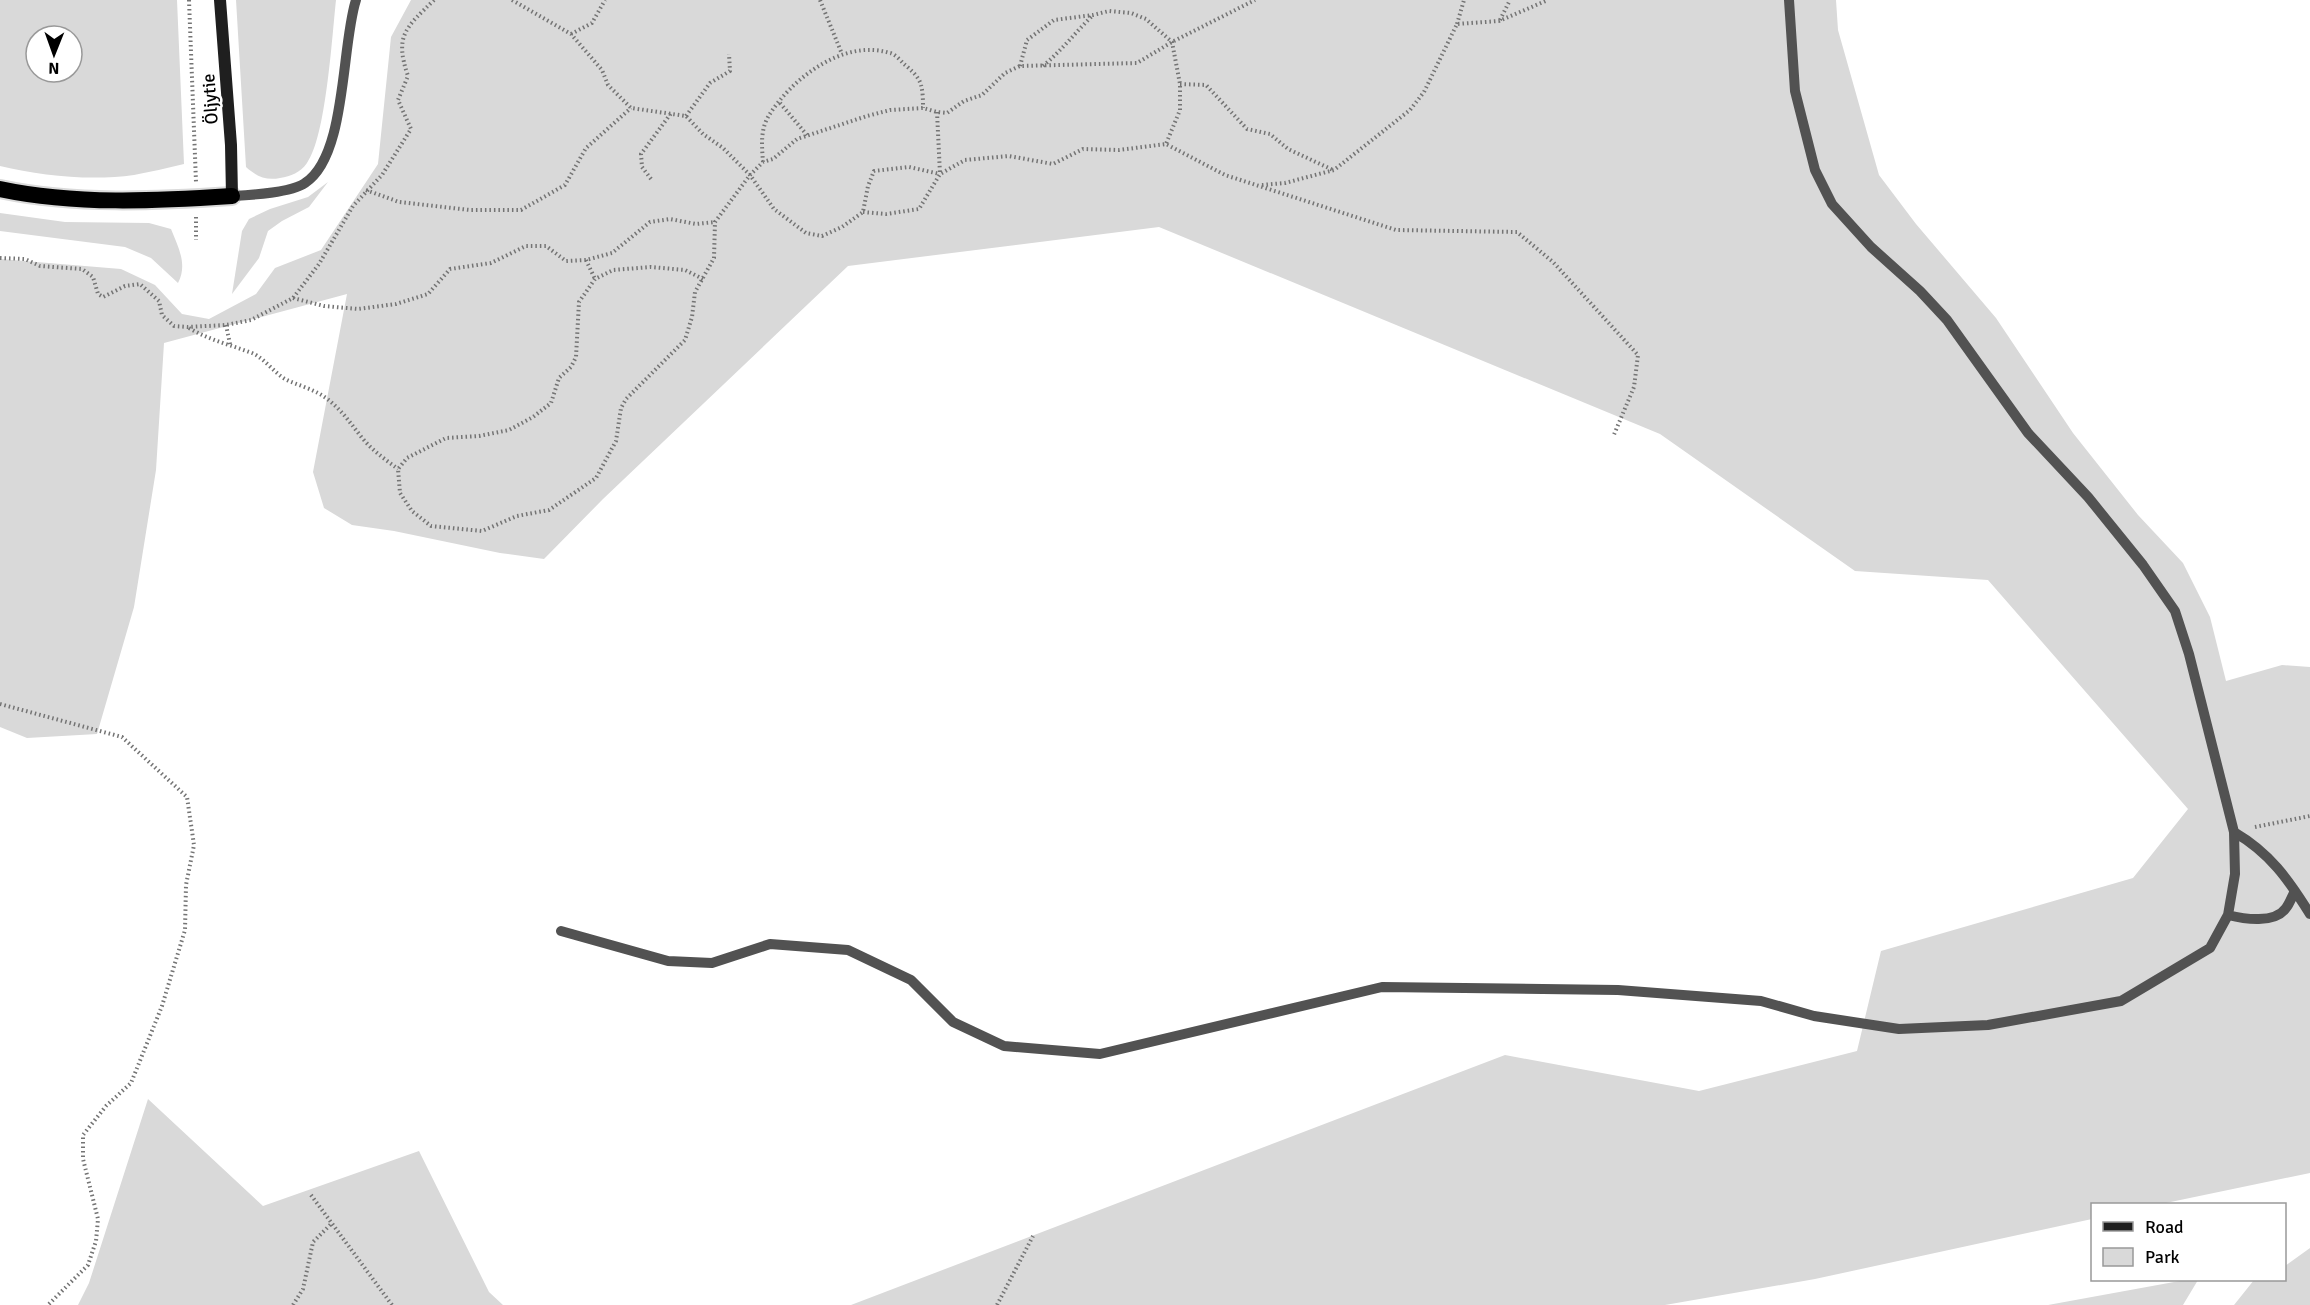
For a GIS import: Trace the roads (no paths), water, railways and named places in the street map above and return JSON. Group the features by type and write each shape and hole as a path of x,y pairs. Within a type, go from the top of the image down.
{"highway":[{"path":"0,189 85,200 196,199 232,196"}],"main road":[{"name":"Öljytie","path":"220,0 231,145 232,196"}],"lane":[{"path":"232,196 270,192 304,184 322,166 332,143 356,0"},
{"path":"561,931 668,962 712,963 770,945 848,950 911,980 952,1022 1004,1046 1100,1054 1382,987 1618,990 1761,1001 1814,1016 1899,1029 1988,1025 2121,1001 2210,948 2228,915 2235,874 2234,832 2189,654 2175,611 2088,496 2028,433 1947,320 1920,291 1871,247 1832,204 1815,170 1795,91 1789,0"},
{"path":"2234,832 2254,844 2281,870 2310,914"},
{"path":"2228,915 2250,920 2268,918 2285,910 2295,891"}]}
